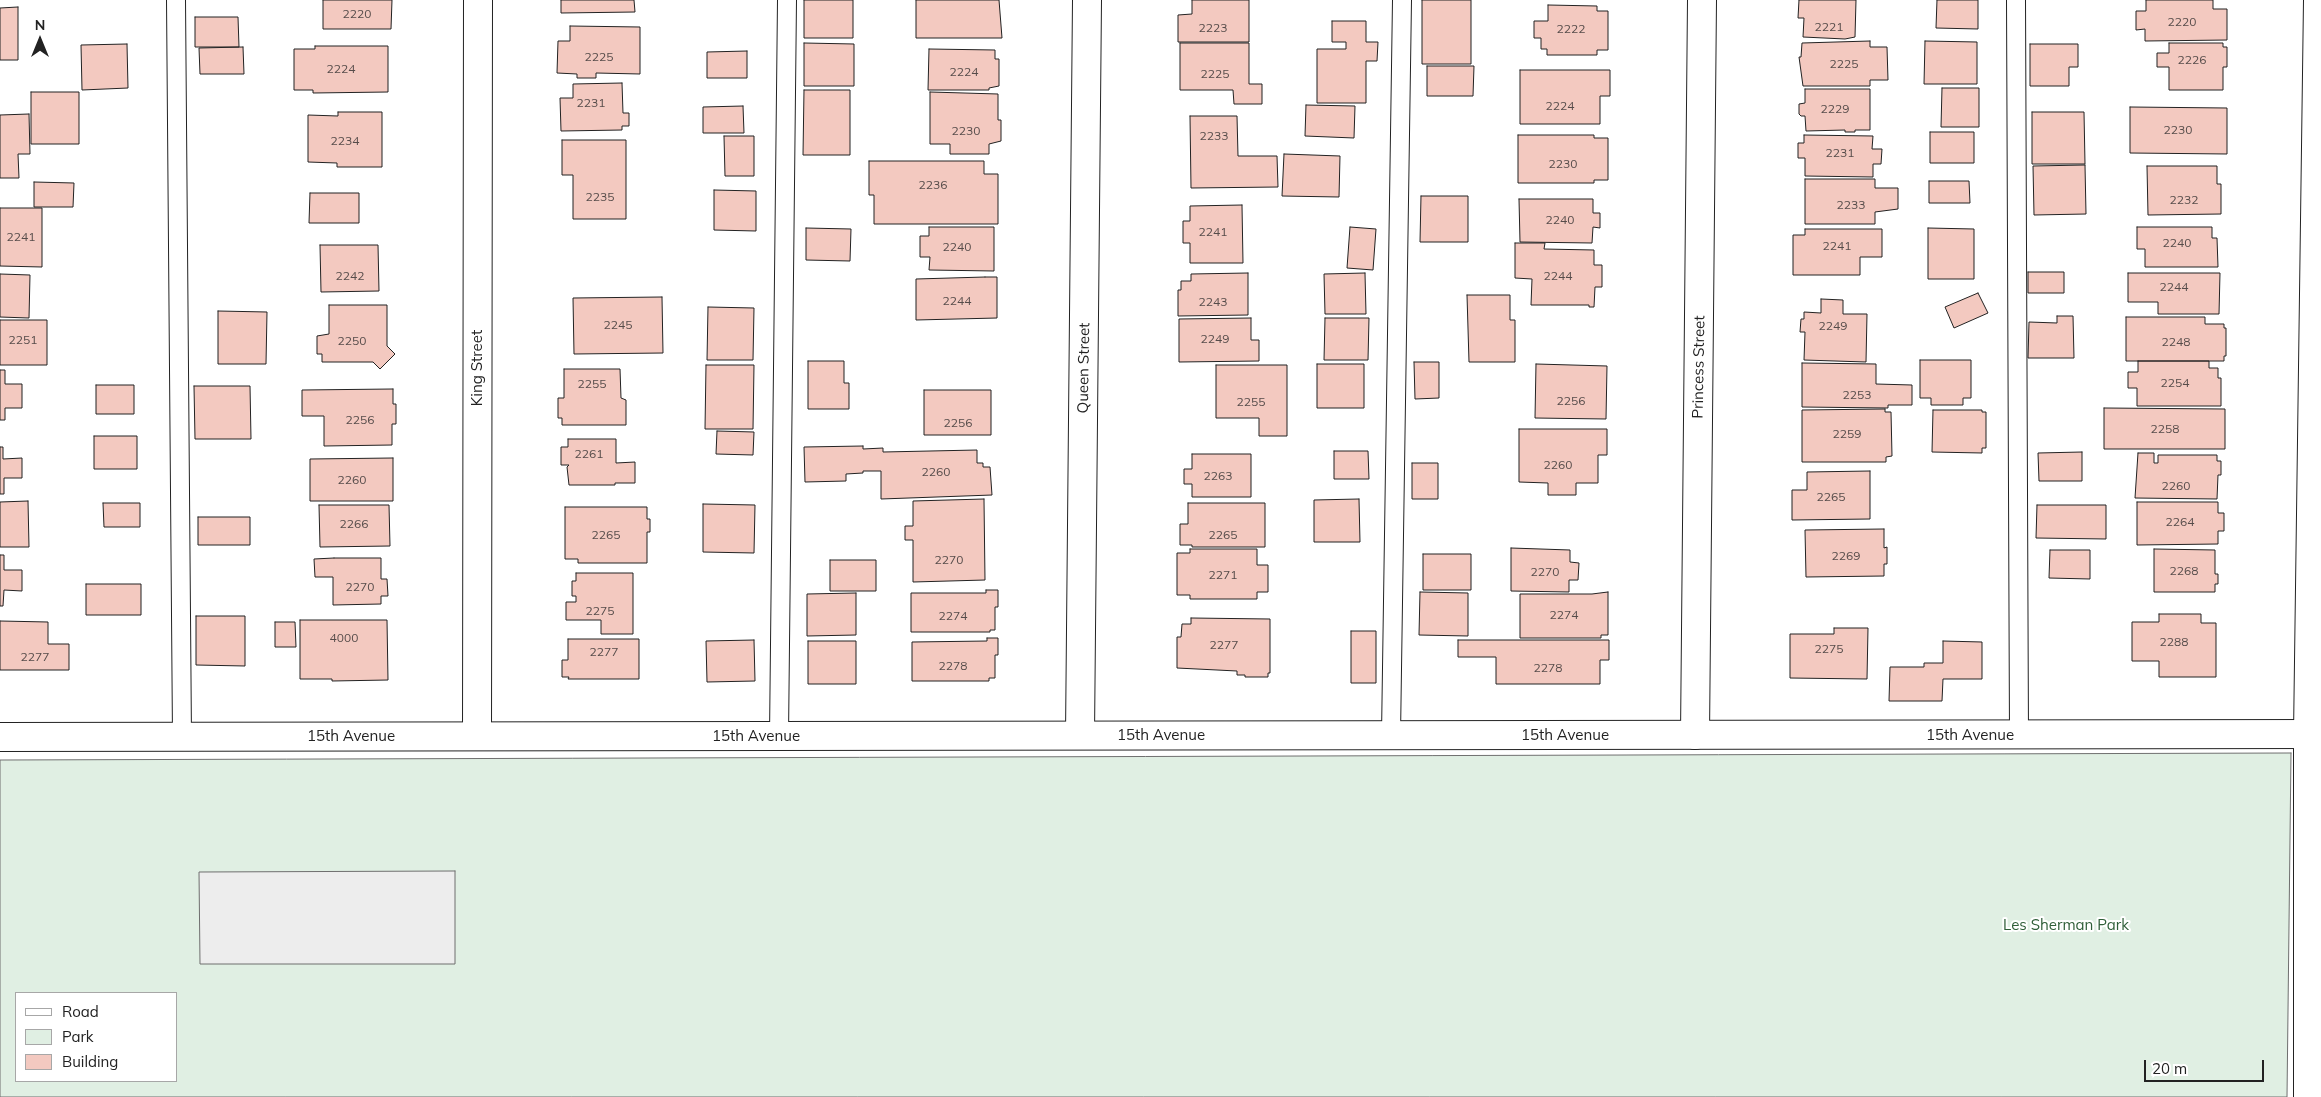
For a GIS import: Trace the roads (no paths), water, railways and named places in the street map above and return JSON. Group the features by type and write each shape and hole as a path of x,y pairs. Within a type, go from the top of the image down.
{"street":[{"name":"King Street","path":"477,736 478,0"},
{"name":"Queen Street","path":"1080,735 1087,0"},
{"name":"Princess Street","path":"1696,735 1702,0"},
{"path":"2308,1097 2315,734 2318,0"},
{"name":"15th Avenue","path":"0,737 2315,734"}],"lane":[{"path":"176,0 182,737"},
{"path":"779,736 787,0"},
{"path":"1391,735 1402,0"},
{"path":"2016,0 2018,735"}],"park label":[{"name":"Les Sherman Park","path":"2066,925"}]}
